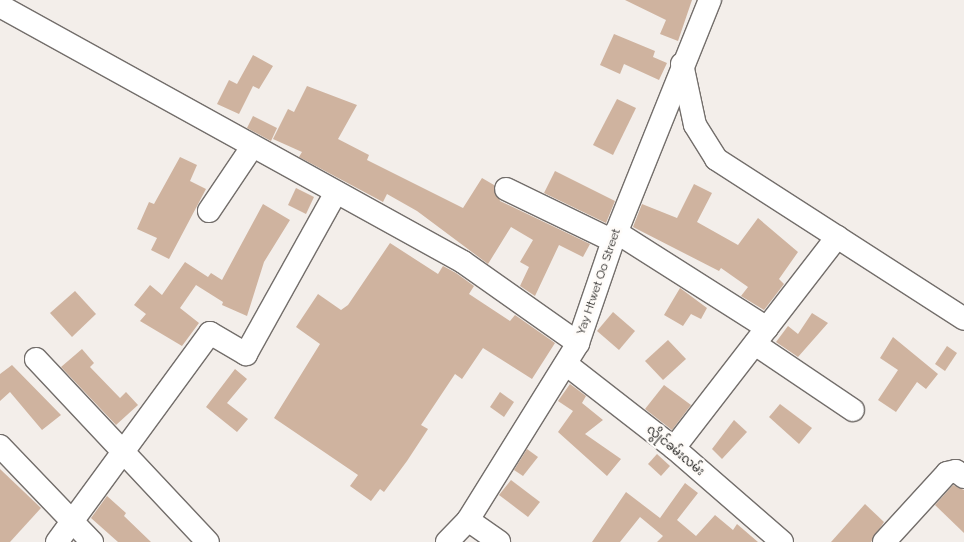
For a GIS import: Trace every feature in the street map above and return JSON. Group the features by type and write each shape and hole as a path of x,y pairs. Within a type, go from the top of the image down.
{"street":[{"name":"Yay Htwet Oo Street","path":"447,542 468,520 578,343 615,236 682,64 710,0"},
{"path":"0,6 463,262 578,343"},
{"path":"682,64 695,125 716,159 964,319"},
{"path":"210,211 252,147"},
{"path":"506,188 615,236 761,336 853,410"},
{"path":"57,542 210,333 246,354 336,192"},
{"path":"674,448 837,237"},
{"path":"36,359 208,542"},
{"name":"လွိုင်ခမ်းလမ်း","path":"566,364 674,448 782,542"},
{"path":"0,446 92,542"},
{"path":"884,542 947,473 956,471 964,477"},
{"path":"468,520 499,542"}],"building":[{"path":"625,0 692,0 678,41 660,34 666,20"},
{"path":"614,34 655,51 653,57 667,63 659,80 624,64 620,74 600,65"},
{"path":"253,55 273,66 259,89 253,86 239,114 217,104 229,80 237,84"},
{"path":"307,86 357,105 338,139 369,155 367,160 463,208 482,178 494,185 500,201 590,244 583,257 559,245 535,296 520,286 529,267 520,262 533,240 511,227 488,264 417,211 387,194 383,202 299,157 302,152 273,139 288,109 294,112"},
{"path":"617,99 636,108 613,155 593,145"},
{"path":"253,116 277,128 271,141 247,128"},
{"path":"180,157 197,165 190,181 206,189 169,259 151,250 157,238 137,229 149,202 154,204"},
{"path":"555,171 615,201 606,223 544,193"},
{"path":"694,184 712,193 697,222 738,245 758,218 798,252 779,279 784,284 764,310 741,296 748,287 721,268 719,271 633,227 642,204 677,218"},
{"path":"296,188 314,197 306,214 288,205"},
{"path":"263,204 290,220 264,262 247,316 222,305 223,302 196,285 180,308 199,323 182,346 140,321 146,314 134,305 150,285 162,295 185,262 208,277 211,273 222,280"},
{"path":"390,243 438,274 443,266 456,273 474,286 469,294 510,321 515,315 555,343 532,379 483,348 462,379 455,374 421,425 428,429 407,461 384,492 380,489 371,501 350,486 358,475 274,418 320,344 296,327 318,294 341,310 348,305"},
{"path":"680,288 707,308 701,319 691,314 683,326 664,315"},
{"path":"75,291 96,314 72,337 50,313"},
{"path":"613,312 635,331 619,350 597,331"},
{"path":"812,313 828,323 798,357 776,342 788,326 798,334"},
{"path":"893,337 938,374 926,389 917,382 896,412 878,400 898,370 880,358"},
{"path":"668,340 686,359 663,380 645,361"},
{"path":"947,346 957,353 945,371 935,364"},
{"path":"82,349 94,363 90,367 120,398 126,392 138,405 116,425 61,367"},
{"path":"12,365 61,415 42,430 10,392 0,401 0,374"},
{"path":"235,369 247,379 227,403 248,419 237,432 206,407"},
{"path":"570,384 586,396 582,403 603,420 585,434 621,459 607,476 558,432 573,411 558,401"},
{"path":"664,385 691,405 672,430 645,409"},
{"path":"500,392 514,402 504,417 490,407"},
{"path":"780,404 812,428 799,444 769,417"},
{"path":"734,420 747,432 722,459 712,449"},
{"path":"527,449 538,457 523,476 514,470"},
{"path":"657,454 670,466 661,476 648,464"},
{"path":"0,469 41,508 10,542 0,542"},
{"path":"511,480 540,502 528,517 499,495"},
{"path":"685,483 698,493 677,520 696,536 715,515 733,530 737,524 758,542 657,542 663,536 640,517 620,542 592,542 626,492 660,518"},
{"path":"953,485 964,490 964,533 935,505"},
{"path":"107,496 126,513 124,516 151,542 118,542 91,518"},
{"path":"865,504 884,522 871,542 831,542"}]}
